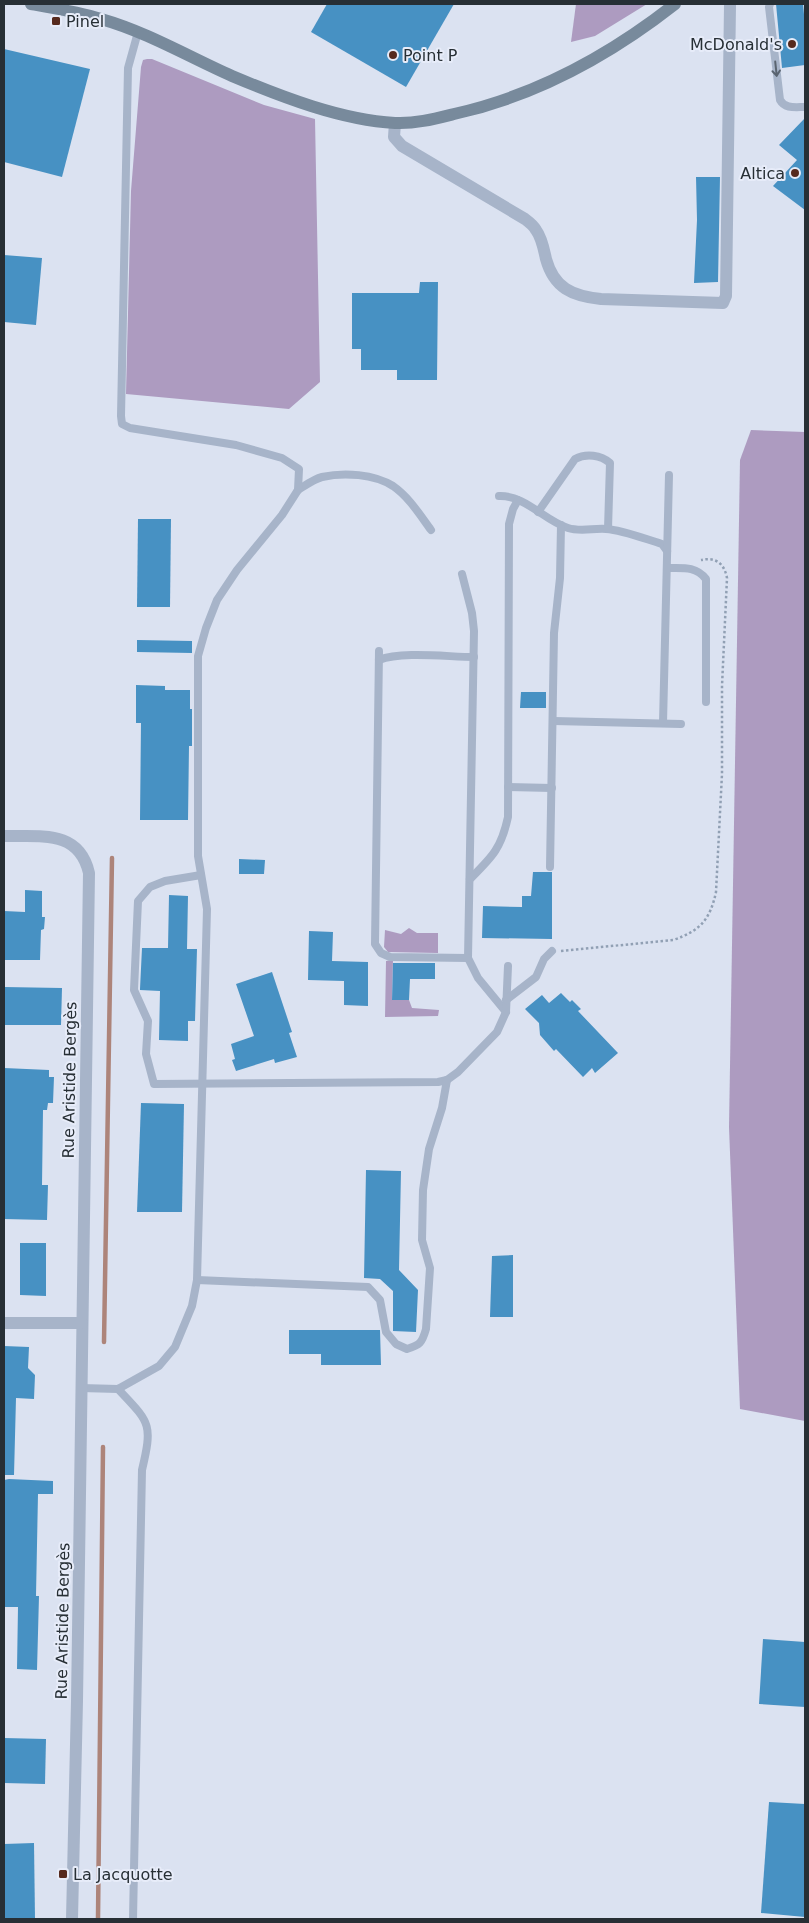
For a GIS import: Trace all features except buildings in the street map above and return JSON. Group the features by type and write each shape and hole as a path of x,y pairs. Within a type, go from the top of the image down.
{"main road":[{"path":"31,4 101,19 138,32 230,75 286,97 360,119 395,123 420,122 471,111 505,101 552,81 605,52 675,4"}],"street":[{"path":"395,123 394,137 402,146 526,219 536,230 549,270 557,283 570,292 583,297 601,299 723,303 726,296 730,5"},
{"name":"Rue Aristide Bergès","path":"4,836 60,838 72,843 86,861 89,873 72,1919"},
{"path":"4,1323 82,1323"}],"lane":[{"path":"770,4 780,100 787,107 805,107"},
{"path":"138,32 128,68 121,388 122,424 130,428 236,444 282,458 299,469 298,490"},
{"path":"538,512 575,459 581,456 598,456 610,464 608,529"},
{"path":"81,1388 118,1389 159,1366 175,1347 192,1306 197,1280 207,909 198,856 198,656 217,600 237,570 282,515 298,490 320,477 361,475 393,486 412,504 431,530"},
{"path":"663,723 669,475"},
{"path":"499,496 507,496 518,500 568,528 584,530 608,529 662,544 667,551"},
{"path":"470,879 492,857 503,838 508,817 509,524 513,509 518,500"},
{"path":"550,867 554,721 554,633 560,578 561,525"},
{"path":"667,568 691,568 702,573 706,579 706,702"},
{"path":"462,574 472,613 474,631 468,958 478,978 506,1012"},
{"path":"379,651 375,944 381,953 390,956 468,958"},
{"path":"379,660 388,656 474,658"},
{"path":"554,721 681,724"},
{"path":"508,787 552,788"},
{"path":"201,875 165,881 150,887 138,902 134,990 148,1021 146,1054 154,1084 438,1082 447,1080 458,1072 497,1032 506,1012 508,966"},
{"path":"506,1000 536,977 544,958 552,951"},
{"path":"197,1280 368,1287 380,1300 386,1332 396,1344 407,1349 419,1345 424,1338 426,1329 430,1268 422,1240 424,1182 429,1149 442,1108 447,1080"},
{"path":"118,1389 140,1413 148,1426 149,1443 142,1470 133,1919"}],"path":[{"path":"552,951 673,940 690,934 703,924 713,908 716,892 722,774 722,686 727,578 726,570 718,561 709,558 698,561 691,568"}],"shaded area":[{"path":"576,4 647,4 595,36 571,42"},
{"path":"152,59 264,105 315,119 320,382 289,409 126,394 131,191 141,67 143,60"},
{"path":"751,430 805,432 805,1421 740,1409 729,1127 740,460"},
{"path":"409,928 417,933 438,933 438,953 388,952 384,947 385,930 401,934"},
{"path":"393,960 392,1000 409,1000 412,1008 439,1010 438,1016 385,1017 386,961"}],"waterway":[{"path":"104,1342 112,858"},
{"path":"98,1919 103,1447"}],"place":[{"name":"Pinel","path":"56,21"},
{"name":"McDonald's","path":"792,44"},
{"name":"Point P","path":"393,55"},
{"name":"Altica","path":"795,173"},
{"name":"La Jacquotte","path":"63,1874"}]}
